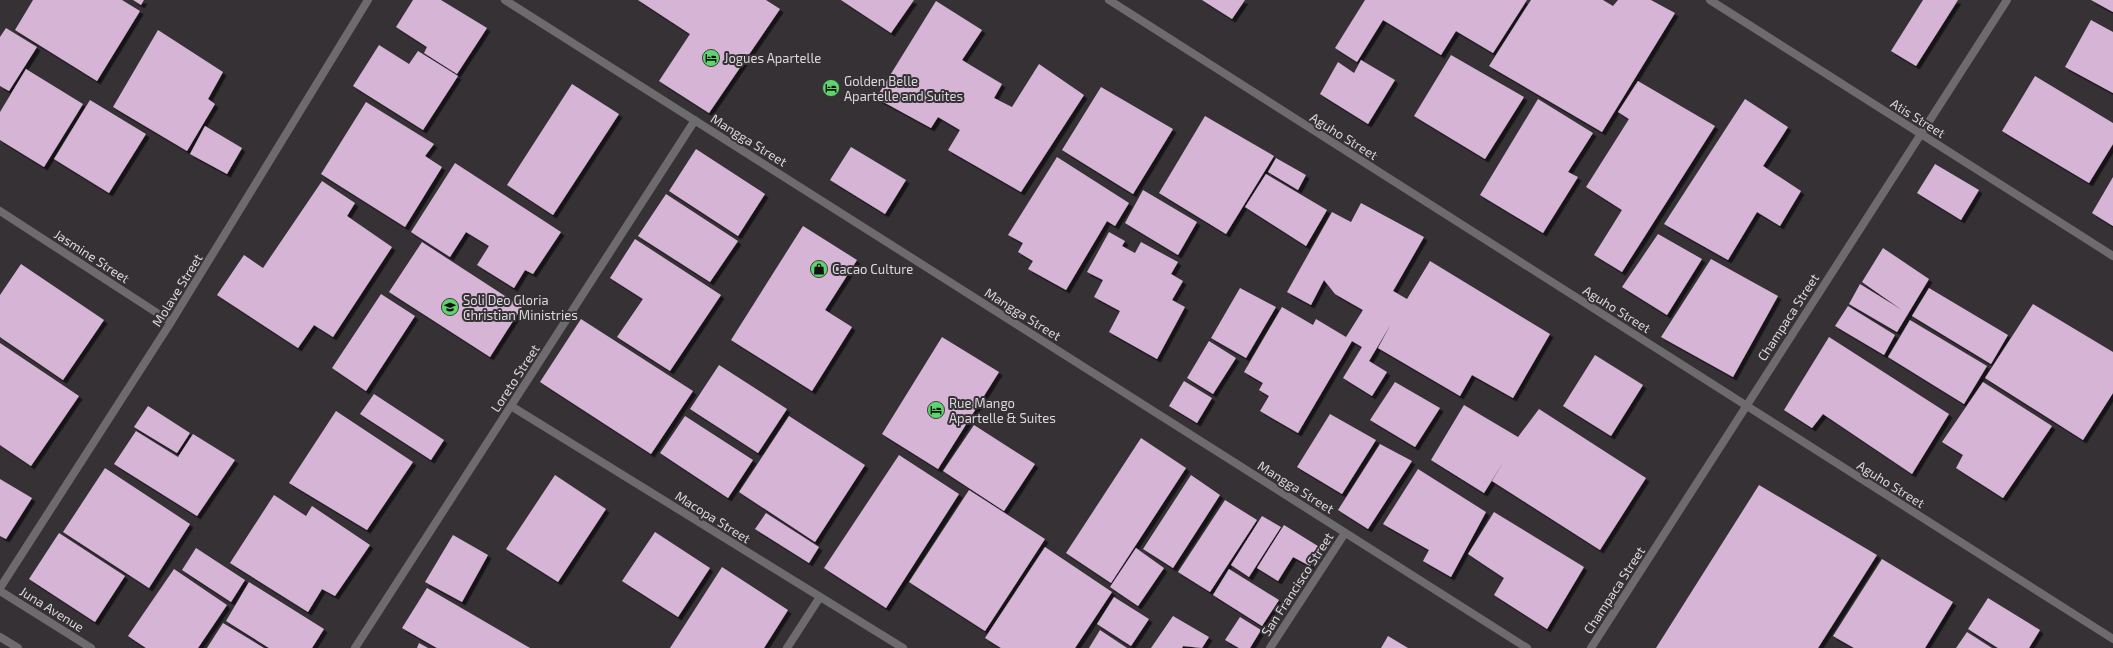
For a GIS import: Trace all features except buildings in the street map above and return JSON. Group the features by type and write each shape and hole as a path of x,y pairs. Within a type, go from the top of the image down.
{"street":[{"name":"Molave Street","path":"0,589 171,322 368,0"},
{"name":"Mangga Street","path":"505,0 1527,648"},
{"name":"Aguho Street","path":"1109,0 2113,639"},
{"name":"Atis Street","path":"1710,0 2113,256"},
{"name":"Champaca Street","path":"1591,648 2007,0"},
{"name":"Loreto Street","path":"355,648 695,120"},
{"name":"Jasmine Street","path":"0,211 171,322"},
{"name":"Macopa Street","path":"511,406 903,648"},
{"name":"San Francisco Street","path":"1270,648 1345,533"},
{"name":"Juna Avenue","path":"0,589 91,648"},
{"path":"787,648 820,597"},
{"path":"0,637 18,648"}],"place":[{"name":"Jogues Apartelle","path":"711,58"},
{"name":"Golden Belle Apartelle and Suites","path":"831,88"},
{"name":"Cacao Culture","path":"819,269"},
{"name":"Soli Deo Gloria Christian Ministries","path":"450,307"},
{"name":"Rue Mango Apartelle & Suites","path":"936,410"}]}
